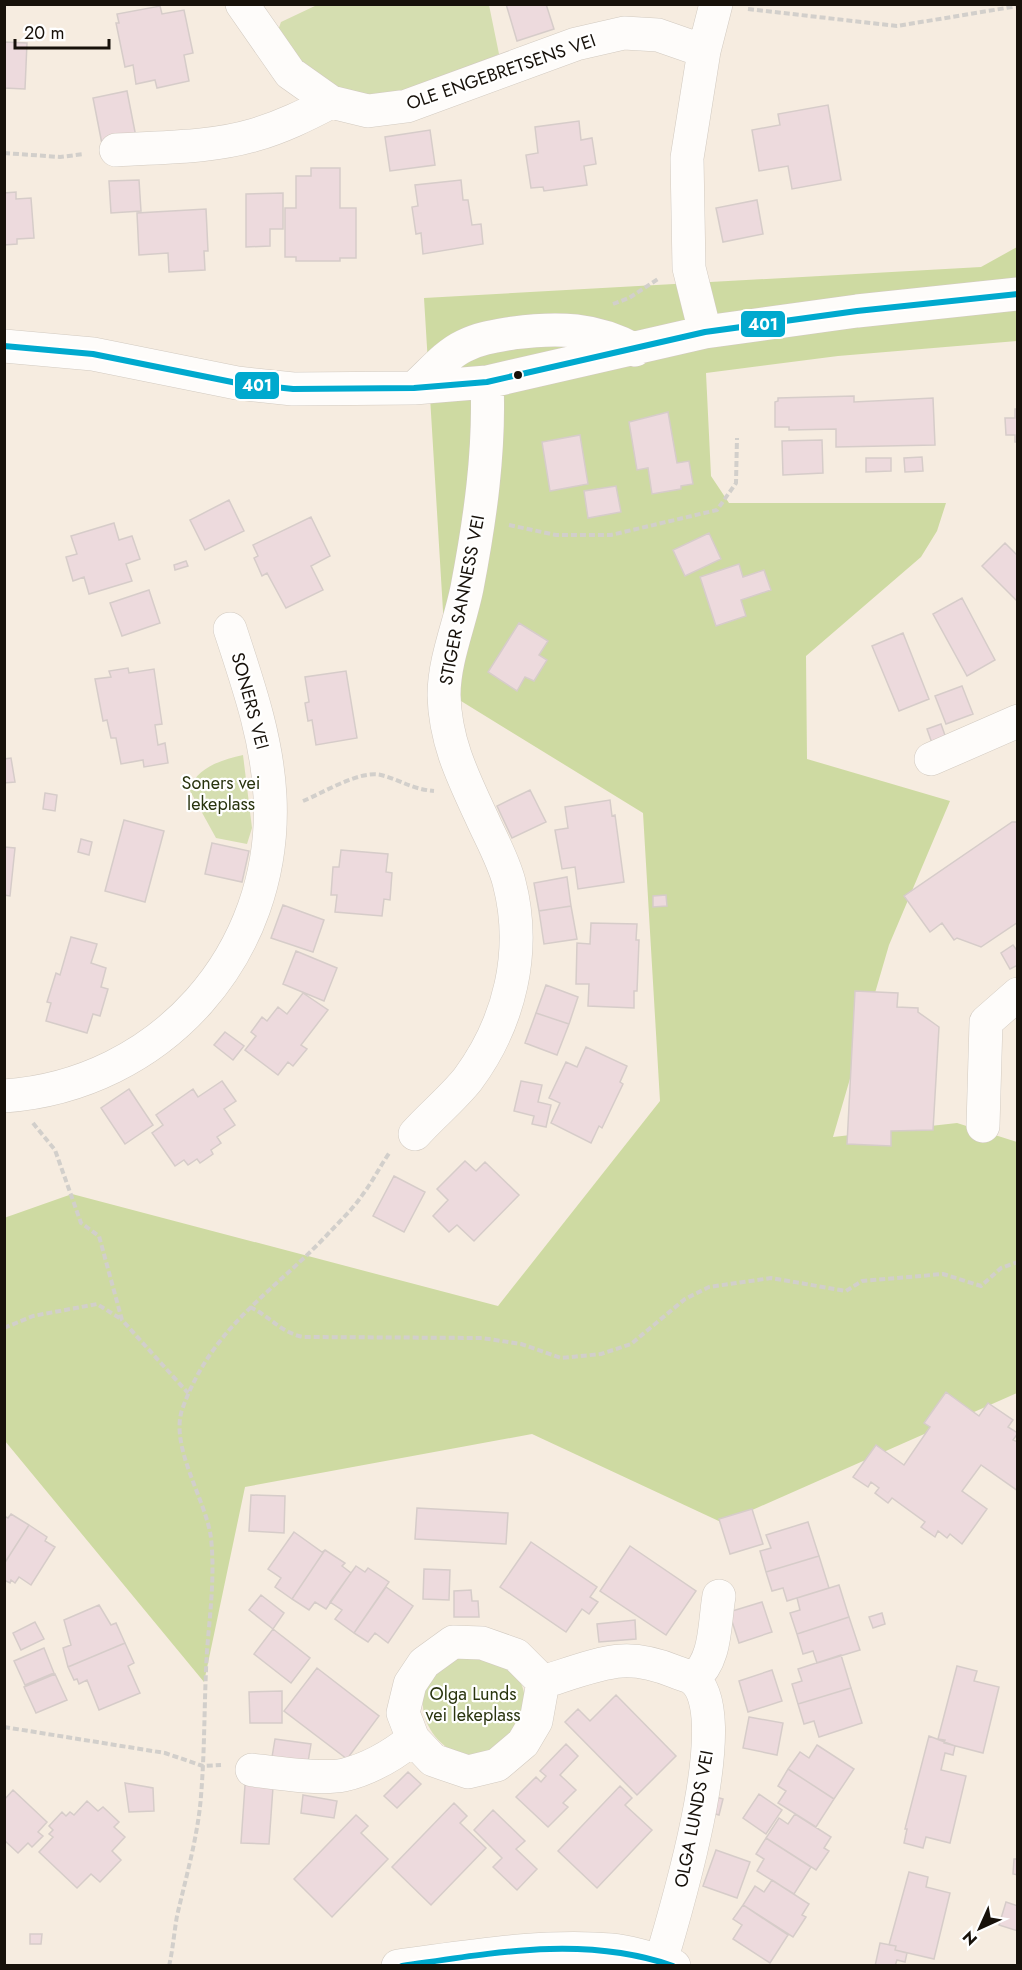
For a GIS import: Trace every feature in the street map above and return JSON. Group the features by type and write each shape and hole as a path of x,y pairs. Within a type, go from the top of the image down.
{"street":[{"name":"OLE ENGEBRETSENS VEI","path":"242,4 290,73 331,102 368,111 407,106 576,44 624,33 658,35 704,51"},
{"path":"705,332 689,268 687,158 704,51 731,7"},
{"path":"116,150 178,147 253,136 292,122 331,102"},
{"path":"4,346 93,354 237,383 293,389 414,388 487,381 635,350 705,332 857,311 1017,294"},
{"path":"414,388 450,355 464,346 489,337 561,328 584,330 618,341 635,350"},
{"name":"STIGER SANNESS VEI","path":"415,1134 467,1081 489,1047 507,1006 517,963 515,925 508,881 455,761 447,732 444,692 479,518 489,431 487,381"},
{"name":"SONERS VEI","path":"14,1096 65,1087 106,1070 153,1041 190,1012 219,977 245,936 261,888 270,797 261,731 230,629"},
{"path":"931,759 1017,721"},
{"path":"983,1126 986,1022 1017,994"},
{"path":"543,1682 622,1661 663,1667 693,1679 702,1672 711,1653 719,1596"},
{"path":"453,1642 482,1642 516,1655 543,1682 536,1720 523,1743 497,1765 468,1772 433,1760 413,1739 403,1713 410,1684 424,1663 453,1642"},
{"name":"OLGA LUNDS VEI","path":"668,1963 705,1777 710,1726 706,1699 693,1679"},
{"path":"252,1770 343,1775 391,1757 413,1739"},
{"path":"398,1965 496,1960 613,1950 668,1963"}],"path":[{"path":"731,7 770,14 897,26 1017,6"},
{"path":"4,153 60,157 116,150"},
{"path":"561,328 584,312 621,302 658,279 688,237"},
{"path":"479,518 556,535 610,535 717,510 736,483 737,438"},
{"path":"269,815 347,780 379,774 415,790 445,792 467,786"},
{"path":"14,1096 55,1150 81,1223 99,1236 122,1320"},
{"path":"169,1964 201,1799 207,1649 213,1600 211,1537 203,1503 189,1473 182,1442 181,1410 196,1373 214,1346 364,1194 376,1170 397,1144 415,1134"},
{"path":"250,1307 262,1313 286,1334 303,1337 482,1338 521,1344 561,1358 601,1354 631,1344 685,1299 709,1287 771,1278 846,1291 862,1281 943,1274 981,1286 1001,1268 1017,1262"},
{"path":"4,1328 33,1316 97,1304 122,1320 188,1393"},
{"path":"4,1727 165,1753 203,1766 218,1764 252,1770"}],"green space":[{"path":"317,5 489,5 499,54 441,80 419,87 397,92 355,93 319,76 276,36 281,22"},
{"path":"1017,247 1017,341 838,356 706,373 711,476 729,503 946,503 937,531 921,557 806,656 807,759 950,801 889,945 833,1137 957,1123 1017,1142 1017,1393 723,1523 532,1434 245,1487 204,1682 5,1441 4,1218 72,1194 498,1306 660,1101 643,813 448,693 424,298 981,267"},
{"name":"Soners vei lekeplass","path":"243,755 252,828 247,844 216,838 189,789 193,781 204,770 219,762"},
{"name":"Olga Lunds vei lekeplass","path":"472,1653 501,1665 516,1675 524,1692 525,1704 514,1733 496,1749 480,1755 458,1753 440,1742 427,1724 422,1697 426,1682 435,1671"}],"building":[{"path":"506,4 546,4 554,29 517,41"},
{"path":"160,6 162,14 184,10 193,53 184,55 189,81 157,88 155,80 136,84 133,65 125,67 116,23 119,23 117,14"},
{"path":"4,42 27,43 25,89 4,88"},
{"path":"127,91 136,137 102,144 93,98"},
{"path":"828,105 841,180 792,189 788,166 759,171 752,130 780,125 778,114"},
{"path":"579,121 581,140 592,138 596,164 584,166 587,185 544,191 543,187 531,188 526,155 538,153 535,127"},
{"path":"430,130 435,165 390,171 385,137"},
{"path":"311,168 340,168 340,208 356,208 356,258 340,258 340,261 296,261 296,257 285,257 285,208 296,208 296,176 311,176"},
{"path":"139,180 141,211 111,213 109,181"},
{"path":"461,180 463,200 468,200 472,225 481,224 483,244 423,254 421,233 416,234 412,207 418,206 415,185"},
{"path":"16,192 16,199 31,198 34,238 17,239 17,244 4,245 4,193"},
{"path":"283,193 283,229 270,229 270,246 246,247 246,194"},
{"path":"757,200 763,234 723,242 716,208"},
{"path":"206,209 208,251 204,251 205,270 169,272 168,253 139,255 137,213"},
{"path":"854,396 854,402 933,398 935,445 836,447 836,429 789,430 789,427 775,427 775,402 778,398"},
{"path":"1015,409 1018,409 1018,442 1015,442 1015,435 1006,435 1005,418 1015,418"},
{"path":"668,412 677,463 689,461 693,484 681,486 681,489 652,494 648,468 637,470 629,422"},
{"path":"580,435 588,484 550,491 542,442"},
{"path":"822,440 823,473 783,475 782,441"},
{"path":"922,457 923,471 905,472 904,458"},
{"path":"866,458 891,458 891,471 866,472"},
{"path":"616,486 621,512 588,518 584,491"},
{"path":"229,500 244,531 205,550 190,520"},
{"path":"311,517 330,556 311,566 323,590 286,608 267,573 262,576 254,558 258,556 253,545"},
{"path":"114,523 119,540 132,536 140,559 126,564 132,581 89,594 84,577 73,581 66,557 77,554 71,536"},
{"path":"709,533 721,559 685,576 673,550"},
{"path":"1005,543 1018,556 1018,602 982,566"},
{"path":"186,561 188,566 175,570 174,565"},
{"path":"739,564 743,577 764,570 771,590 741,600 746,616 716,626 700,577"},
{"path":"149,590 160,623 122,636 110,603"},
{"path":"962,598 995,660 967,676 933,614"},
{"path":"519,623 548,641 539,655 547,660 534,681 525,677 517,691 488,672"},
{"path":"903,633 929,699 899,711 872,646"},
{"path":"128,668 129,673 154,669 162,724 155,725 158,745 165,743 168,763 144,767 143,760 121,764 116,738 111,738 107,720 103,721 95,679 111,677 109,671"},
{"path":"346,671 357,738 316,745 312,720 308,721 305,703 309,702 305,677"},
{"path":"962,686 973,714 946,724 935,696"},
{"path":"941,724 947,741 933,746 927,729"},
{"path":"11,758 15,782 4,783 4,759"},
{"path":"530,790 546,822 512,838 497,806"},
{"path":"45,793 57,795 55,811 43,809"},
{"path":"610,800 612,816 615,815 624,882 578,889 575,867 562,869 555,830 568,828 565,807"},
{"path":"124,820 164,831 145,902 105,891"},
{"path":"1012,822 1018,822 1018,922 981,947 957,938 954,940 942,923 930,932 904,896"},
{"path":"81,839 92,842 89,855 78,852"},
{"path":"212,843 249,851 242,882 205,874"},
{"path":"4,847 15,848 10,896 4,895"},
{"path":"341,850 388,854 386,872 392,873 390,900 384,899 382,916 335,912 337,895 331,895 333,867 339,867"},
{"path":"567,877 571,906 539,911 534,883"},
{"path":"666,895 667,906 653,907 653,896"},
{"path":"283,905 324,920 313,952 271,938"},
{"path":"571,906 577,939 544,944 539,911"},
{"path":"591,923 637,924 636,940 639,940 634,1008 588,1006 589,984 576,984 577,943 590,944"},
{"path":"71,937 97,944 91,963 106,968 101,987 108,989 100,1016 93,1014 87,1033 46,1021 51,1003 47,1002 56,973 60,975"},
{"path":"1013,945 1018,952 1018,965 1010,969 1001,953"},
{"path":"296,951 337,968 324,1001 283,984"},
{"path":"546,985 578,997 569,1024 536,1013"},
{"path":"855,991 898,993 897,1007 918,1008 918,1012 939,1027 933,1130 891,1131 891,1146 847,1144"},
{"path":"303,993 328,1010 301,1045 307,1049 293,1066 288,1062 278,1075 245,1050 256,1036 251,1032 262,1017 267,1021 278,1007 287,1014"},
{"path":"536,1013 569,1024 557,1055 525,1043"},
{"path":"225,1032 244,1046 233,1060 214,1045"},
{"path":"586,1047 627,1066 620,1082 623,1084 602,1128 599,1126 591,1143 551,1123 560,1103 549,1098 566,1062 577,1067"},
{"path":"222,1081 236,1101 224,1109 235,1125 217,1137 221,1143 211,1150 213,1154 200,1163 197,1159 188,1165 184,1160 175,1166 152,1133 163,1125 156,1115 193,1089 198,1097"},
{"path":"521,1081 542,1085 538,1102 551,1105 546,1127 532,1124 534,1116 514,1111"},
{"path":"129,1089 153,1125 125,1144 101,1108"},
{"path":"465,1161 476,1171 485,1162 519,1195 474,1241 457,1225 449,1232 433,1216 448,1200 437,1189"},
{"path":"394,1176 425,1192 404,1232 373,1216"},
{"path":"946,1392 979,1416 988,1403 1013,1420 1008,1427 1018,1433 1013,1440 1018,1442 1018,1491 981,1465 962,1491 987,1509 962,1544 950,1534 947,1538 938,1531 935,1537 921,1527 925,1522 892,1498 888,1503 875,1493 879,1488 871,1482 868,1487 853,1477 876,1445 904,1465 930,1427 924,1423"},
{"path":"251,1495 285,1496 284,1533 249,1531"},
{"path":"417,1508 508,1513 506,1544 415,1539"},
{"path":"752,1509 763,1544 730,1554 719,1519"},
{"path":"11,1514 29,1525 4,1564 4,1516 8,1518"},
{"path":"808,1522 819,1556 766,1572 760,1551 771,1548 766,1535"},
{"path":"29,1525 47,1537 45,1541 55,1547 31,1585 19,1577 15,1583 11,1580 10,1583 4,1580 4,1564"},
{"path":"294,1532 322,1552 325,1550 292,1599 275,1587 281,1578 268,1569"},
{"path":"531,1542 597,1587 590,1597 598,1602 589,1614 582,1609 566,1632 500,1587"},
{"path":"630,1546 696,1591 666,1635 600,1591"},
{"path":"325,1550 345,1563 342,1566 351,1573 326,1609 315,1602 309,1610 292,1599"},
{"path":"819,1556 829,1588 787,1601 783,1588 772,1591 766,1572"},
{"path":"356,1566 365,1572 368,1568 389,1582 354,1633 335,1619 342,1610 330,1602"},
{"path":"424,1569 450,1570 449,1600 423,1599"},
{"path":"839,1585 849,1617 797,1634 790,1613 800,1610 797,1598"},
{"path":"386,1587 413,1606 388,1643 375,1633 368,1642 354,1633"},
{"path":"471,1590 472,1601 478,1601 479,1617 454,1617 454,1591"},
{"path":"261,1595 284,1613 273,1629 249,1610"},
{"path":"762,1602 772,1632 739,1643 729,1612"},
{"path":"99,1605 111,1625 116,1623 125,1643 68,1667 63,1648 71,1645 64,1620"},
{"path":"882,1613 885,1624 873,1628 869,1617"},
{"path":"849,1617 860,1650 817,1663 813,1651 803,1654 797,1634"},
{"path":"635,1620 636,1639 599,1642 597,1624"},
{"path":"35,1622 44,1639 21,1650 13,1633"},
{"path":"273,1629 310,1658 291,1683 254,1654"},
{"path":"125,1643 134,1663 128,1666 140,1693 99,1710 87,1680 79,1684 77,1679 74,1680 68,1667"},
{"path":"44,1648 54,1673 25,1685 14,1661"},
{"path":"841,1655 851,1688 798,1704 792,1684 802,1681 798,1669"},
{"path":"957,1666 977,1671 974,1681 999,1687 983,1753 944,1743 945,1740 938,1739"},
{"path":"317,1668 379,1716 347,1759 284,1711"},
{"path":"772,1670 782,1701 748,1712 739,1681"},
{"path":"55,1674 67,1700 36,1713 24,1687"},
{"path":"851,1688 862,1723 819,1737 814,1721 804,1724 798,1704"},
{"path":"282,1691 282,1723 250,1723 249,1692"},
{"path":"616,1695 676,1756 637,1795 565,1722 578,1709 590,1721"},
{"path":"749,1717 783,1723 777,1755 743,1748"},
{"path":"929,1736 955,1746 953,1755 945,1753 941,1770 966,1776 950,1843 926,1837 923,1848 904,1843 907,1829 905,1829"},
{"path":"275,1739 311,1744 308,1762 272,1757"},
{"path":"566,1744 578,1756 560,1775 576,1790 563,1803 568,1807 548,1827 516,1797 536,1777 541,1782 546,1776 540,1771"},
{"path":"817,1745 854,1769 834,1799 788,1769 800,1752 809,1758"},
{"path":"788,1769 834,1799 816,1827 778,1803 786,1791 778,1786"},
{"path":"408,1772 421,1784 397,1808 384,1796"},
{"path":"125,1783 153,1788 154,1811 129,1812"},
{"path":"245,1785 273,1787 269,1844 241,1843"},
{"path":"620,1786 632,1798 625,1805 652,1830 597,1888 558,1851"},
{"path":"13,1790 47,1822 38,1832 43,1836 32,1847 28,1843 18,1853 4,1840 4,1800"},
{"path":"759,1794 782,1810 766,1834 743,1818"},
{"path":"303,1795 337,1801 334,1818 301,1813"},
{"path":"716,1797 723,1799 719,1815 712,1813"},
{"path":"87,1801 98,1811 103,1807 119,1822 114,1827 125,1837 112,1851 121,1860 100,1882 91,1874 77,1888 39,1852 53,1837 49,1834 53,1830 49,1826 62,1812 66,1816 70,1812 74,1815"},
{"path":"454,1803 467,1816 460,1823 486,1848 431,1905 392,1867"},
{"path":"493,1810 525,1841 516,1849 537,1869 517,1890 493,1867 502,1858 474,1830"},
{"path":"795,1814 831,1837 824,1848 829,1851 816,1870 766,1838 779,1818 788,1824"},
{"path":"356,1815 368,1826 361,1833 388,1859 332,1917 294,1879"},
{"path":"766,1838 811,1867 794,1894 757,1871 764,1859 756,1854"},
{"path":"716,1850 750,1862 737,1898 703,1886"},
{"path":"1014,1859 1018,1859 1018,1875 1013,1874"},
{"path":"909,1872 928,1877 926,1887 950,1893 934,1959 895,1950 896,1946 889,1945"},
{"path":"772,1880 809,1904 802,1915 806,1917 793,1937 743,1905 755,1886 764,1892"},
{"path":"1006,1902 1018,1906 1018,1931 999,1925"},
{"path":"743,1905 788,1935 770,1963 733,1939 742,1925 733,1919"},
{"path":"30,1934 42,1934 41,1944 30,1944"},
{"path":"880,1943 896,1946 895,1950 907,1953 905,1962 897,1960 895,1966 875,1966"}],"transit line":[{"name":"401","path":"4,346 93,354 237,383 293,389 414,388 487,382 705,332 857,311 1018,294"},
{"name":"401","path":"402,1966 504,1952 572,1949 606,1951 673,1966"}]}
